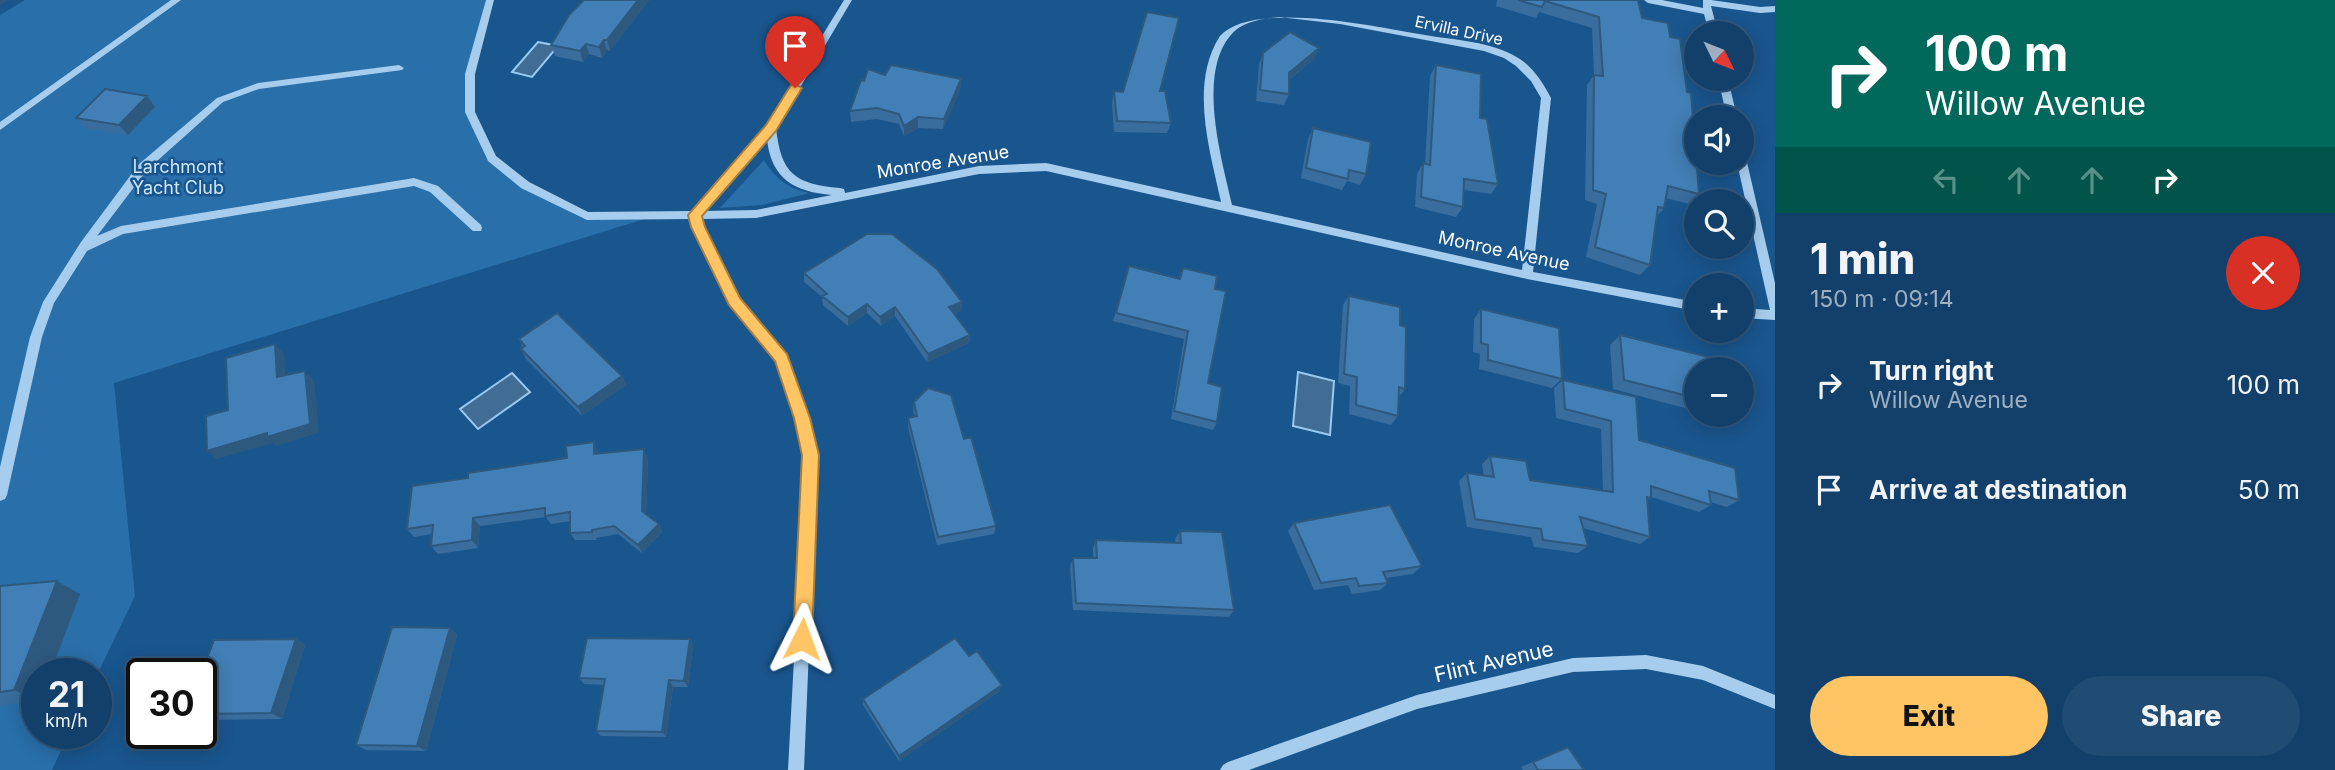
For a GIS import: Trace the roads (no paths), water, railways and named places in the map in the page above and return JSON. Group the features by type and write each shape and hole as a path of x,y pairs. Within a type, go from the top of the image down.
{"street":[{"path":"0,127 177,0"},
{"name":"Monroe Avenue","path":"490,0 470,74 470,113 492,158 525,185 587,216 756,214 979,170 1046,167 1527,275 1684,305"},
{"path":"796,770 811,455 797,400 782,358 734,301 698,227 695,215 771,128 848,0"},
{"path":"1648,0 1775,9"},
{"name":"Ervilla Drive","path":"1227,206 1210,118 1210,68 1226,35 1244,23 1260,16 1314,18 1479,47 1507,55 1522,65 1537,80 1546,98 1527,275"},
{"path":"0,495 36,337 49,302 83,248 143,167 220,100 258,86 399,68"},
{"path":"771,128 772,155 792,180 816,191 858,193"},
{"path":"1745,175 1775,308"},
{"path":"83,248 121,230 414,182 434,189 477,228"},
{"path":"1754,314 1775,315"},
{"name":"Flint Avenue","path":"1228,770 1417,702 1573,665 1646,662 1703,673 1775,702"}],"park label":[{"name":"Larchmont Yacht Club","path":"178,177"}]}
